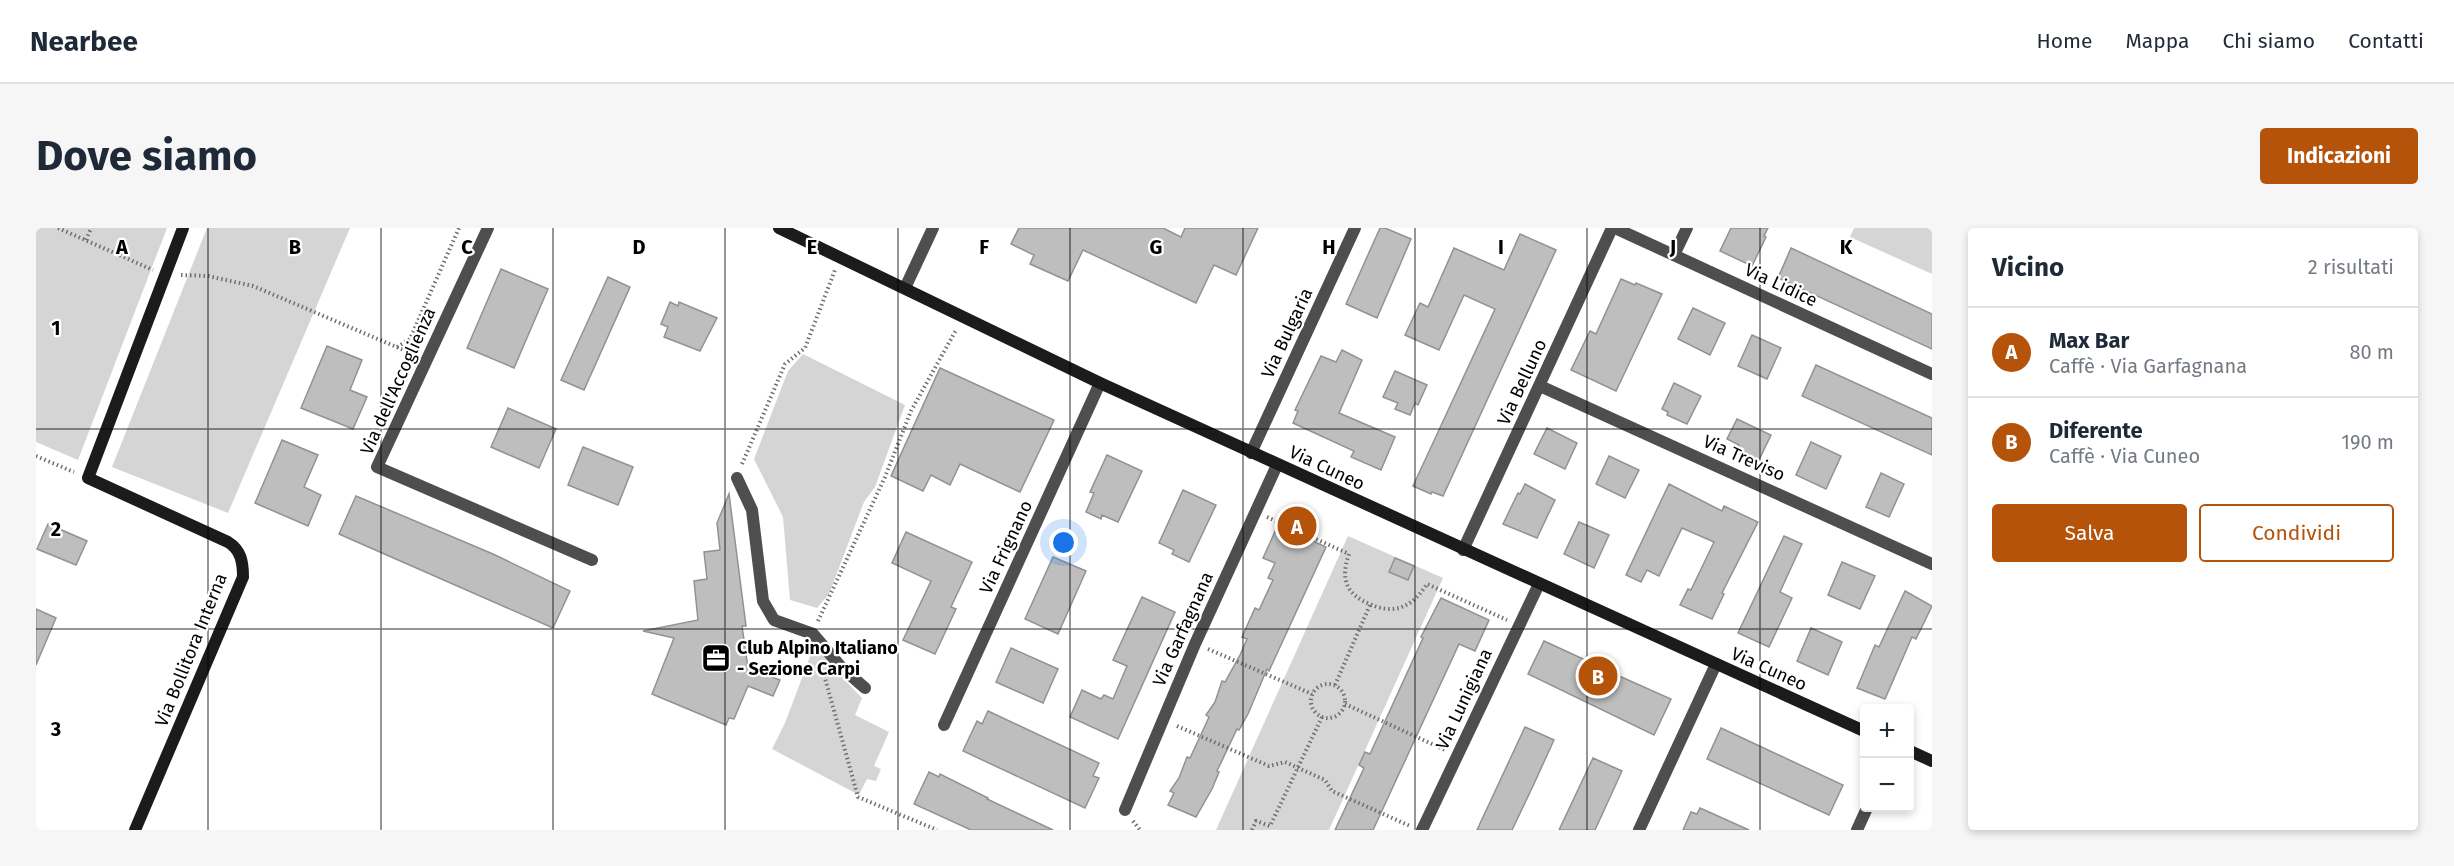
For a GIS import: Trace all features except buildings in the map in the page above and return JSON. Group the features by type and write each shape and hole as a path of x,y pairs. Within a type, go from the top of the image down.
{"street":[{"path":"88,478 183,228"},
{"name":"Via dell'Accoglienza","path":"488,228 377,467 592,560"},
{"name":"Via Cuneo","path":"779,228 1251,453 1860,729"},
{"path":"905,288 933,228"},
{"name":"Via Bulgaria","path":"1251,453 1355,228"},
{"name":"Via Lidice","path":"1613,228 1932,374"},
{"name":"Via Belluno","path":"1463,550 1613,228"},
{"path":"1674,255 1686,228"},
{"name":"Via Frignano","path":"944,725 1101,383"},
{"name":"Via Treviso","path":"1540,386 1932,564"},
{"name":"Via Garfagnana","path":"1125,810 1195,644 1277,465"},
{"name":"Via Bollitora Interna","path":"88,478 228,542 238,552 243,568 241,584 135,830"},
{"path":"736,478 752,510 763,601 774,620 813,634 841,667 865,688"},
{"name":"Via Lunigiana","path":"1421,830 1539,584"},
{"path":"1639,830 1716,664"},
{"path":"1914,753 1932,761"},
{"path":"1857,830 1865,812"}],"path":[{"path":"58,228 165,275 208,276 253,286 427,359"},
{"path":"86,240 91,228"},
{"path":"397,347 410,339 459,228"},
{"path":"736,478 785,364 805,348 838,264"},
{"path":"813,634 885,477 911,411 964,316"},
{"path":"36,456 88,478"},
{"path":"1256,511 1349,554 1344,567 1346,581 1351,593 1360,601 1382,609 1402,608 1419,596 1427,585 1519,625"},
{"path":"1335,685 1370,604"},
{"path":"1195,644 1312,694"},
{"path":"822,666 858,797 937,830"},
{"path":"1335,685 1343,693 1345,704 1333,717 1322,717 1311,705 1312,694 1319,686 1335,685"},
{"path":"1345,704 1457,756"},
{"path":"1252,830 1256,821 1270,826 1322,717"},
{"path":"1162,720 1269,765 1285,762 1325,780 1332,791 1421,830"}],"shaded area":[{"path":"36,228 167,228 78,460 36,442"},
{"path":"207,228 350,228 228,513 112,467"},
{"path":"1854,228 1932,228 1932,274 1850,237"},
{"path":"803,354 905,405 875,487 864,502 829,594 817,608 790,600 783,517 754,459 788,371"},
{"path":"1348,536 1443,578 1329,830 1216,830"},
{"path":"817,638 837,672 862,698 855,715 889,732 874,766 881,769 876,781 867,779 859,795 772,749 785,723"}],"place":[{"name":"Max Bar","path":"1297,526"},
{"name":"Club Alpino Italiano - Sezione Carpi","path":"716,658"},
{"name":"Diferente","path":"1598,676"}]}
